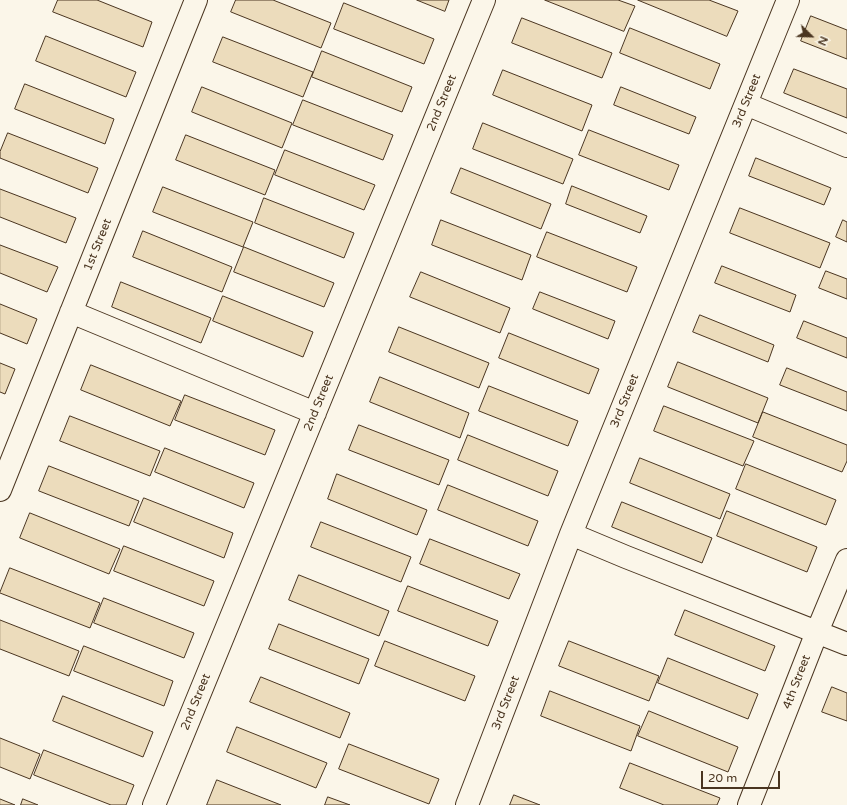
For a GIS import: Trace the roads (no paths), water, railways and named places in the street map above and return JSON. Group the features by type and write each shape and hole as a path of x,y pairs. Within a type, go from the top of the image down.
{"lane":[{"name":"1st Street","path":"0,490 196,0"},
{"name":"2nd Street","path":"154,805 484,0"},
{"name":"3rd Street","path":"467,805 572,534 788,0"},
{"path":"746,104 847,146"},
{"path":"72,312 315,413"},
{"path":"572,534 626,557 847,644"},
{"name":"4th Street","path":"749,805 847,560"}]}
